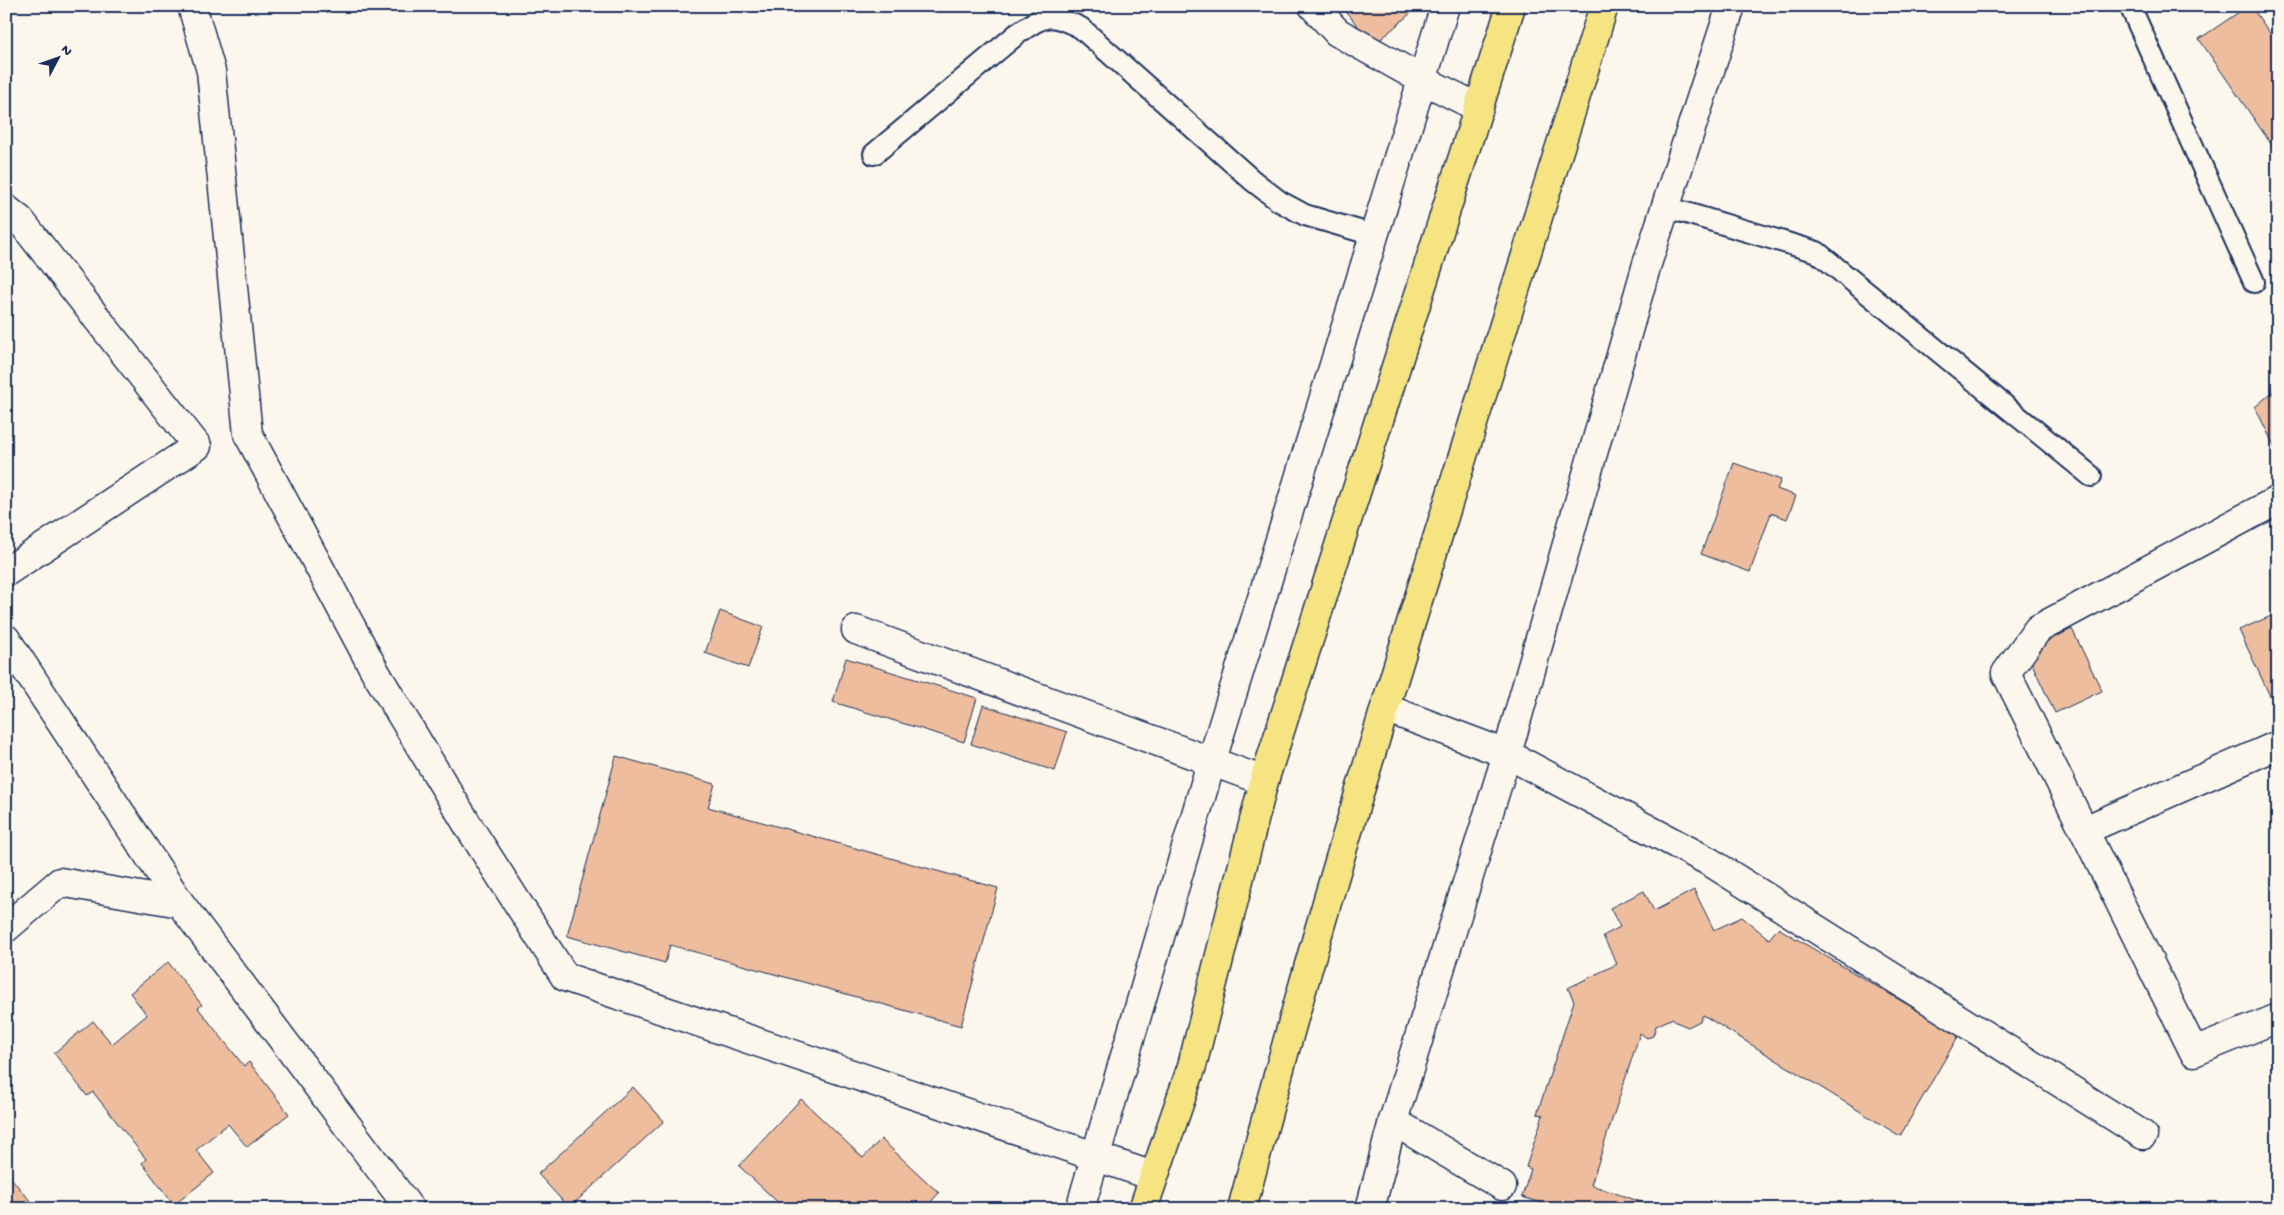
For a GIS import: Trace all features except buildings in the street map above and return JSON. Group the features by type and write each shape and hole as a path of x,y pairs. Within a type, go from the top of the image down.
{"main road":[{"path":"1143,1209 1192,1066 1264,780 1512,6"},
{"path":"1242,1209 1287,1036 1385,708 1604,6"}],"street":[{"path":"192,6 211,71 248,434 376,673 469,827 565,977 1154,1176"},
{"path":"1313,6 1337,32 1421,80 1479,108"},
{"path":"1080,1209 1211,762 1445,6"},
{"path":"1370,1209 1393,1121 1507,754 1647,264 1731,6"},
{"path":"6,209 20,220 197,446 6,572"},
{"path":"2277,502 2038,629 2006,673 2194,1052 2278,1018"},
{"path":"856,630 1264,780"},
{"path":"6,639 180,903 410,1209"},
{"path":"1385,708 1507,754 1710,862 2142,1135"},
{"path":"2085,830 2278,745"},
{"path":"6,928 60,882 180,903"},
{"path":"1393,1121 1502,1186"}],"lane":[{"path":"2130,6 2254,282"},
{"path":"874,154 1018,34 1040,18 1058,16 1081,28 1252,180 1279,201 1305,215 1373,235"},
{"path":"1666,207 1817,252 2091,476"}]}
